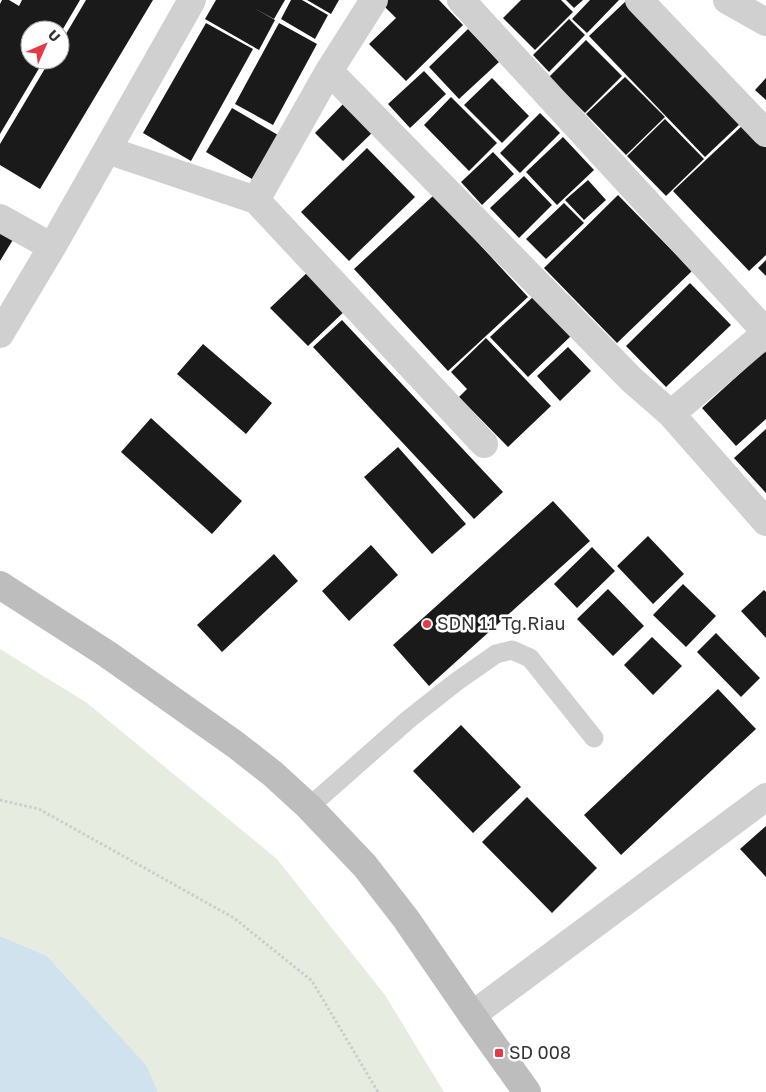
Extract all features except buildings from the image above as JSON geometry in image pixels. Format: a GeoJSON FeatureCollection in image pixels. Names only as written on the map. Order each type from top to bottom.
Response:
{"type":"FeatureCollection","features":[{"type":"Feature","properties":{"kind":"main road"},"geometry":{"type":"LineString","coordinates":[[0,586],[108,654],[236,745],[273,774],[309,807],[365,866],[400,911],[527,1092]]}},
{"type":"Feature","properties":{"kind":"street"},"geometry":{"type":"LineString","coordinates":[[0,334],[52,247],[192,0]]}},
{"type":"Feature","properties":{"kind":"street"},"geometry":{"type":"LineString","coordinates":[[256,200],[329,71],[374,0]]}},
{"type":"Feature","properties":{"kind":"street"},"geometry":{"type":"LineString","coordinates":[[461,0],[766,332],[671,414]]}},
{"type":"Feature","properties":{"kind":"street"},"geometry":{"type":"LineString","coordinates":[[639,0],[766,133]]}},
{"type":"Feature","properties":{"kind":"street"},"geometry":{"type":"LineString","coordinates":[[727,0],[766,22]]}},
{"type":"Feature","properties":{"kind":"street"},"geometry":{"type":"LineString","coordinates":[[329,71],[632,380],[671,414],[766,522]]}},
{"type":"Feature","properties":{"kind":"street"},"geometry":{"type":"LineString","coordinates":[[107,150],[256,200],[484,444]]}},
{"type":"Feature","properties":{"kind":"street"},"geometry":{"type":"LineString","coordinates":[[0,218],[52,247]]}},
{"type":"Feature","properties":{"kind":"street"},"geometry":{"type":"LineString","coordinates":[[472,1015],[766,797]]}},
{"type":"Feature","properties":{"kind":"lane"},"geometry":{"type":"LineString","coordinates":[[309,807],[409,719],[456,682],[496,654],[512,650],[530,658],[594,738]]}},
{"type":"Feature","properties":{"kind":"path"},"geometry":{"type":"LineString","coordinates":[[0,800],[39,809],[234,918],[312,981],[378,1092]]}},
{"type":"Feature","properties":{"kind":"shaded area"},"geometry":{"type":"Polygon","coordinates":[[[0,649],[87,703],[277,859],[385,995],[444,1092],[158,1092],[145,1064],[47,956],[0,936],[0,649]]]}},
{"type":"Feature","properties":{"kind":"water"},"geometry":{"type":"Polygon","coordinates":[[[0,936],[47,956],[146,1065],[158,1092],[0,1092],[0,936]]]}},
{"type":"Feature","properties":{"kind":"place","name":"SDN 11 Tg.Riau"},"geometry":{"type":"Point","coordinates":[427,624]}},
{"type":"Feature","properties":{"kind":"place","name":"SD 008"},"geometry":{"type":"Point","coordinates":[499,1053]}}]}
